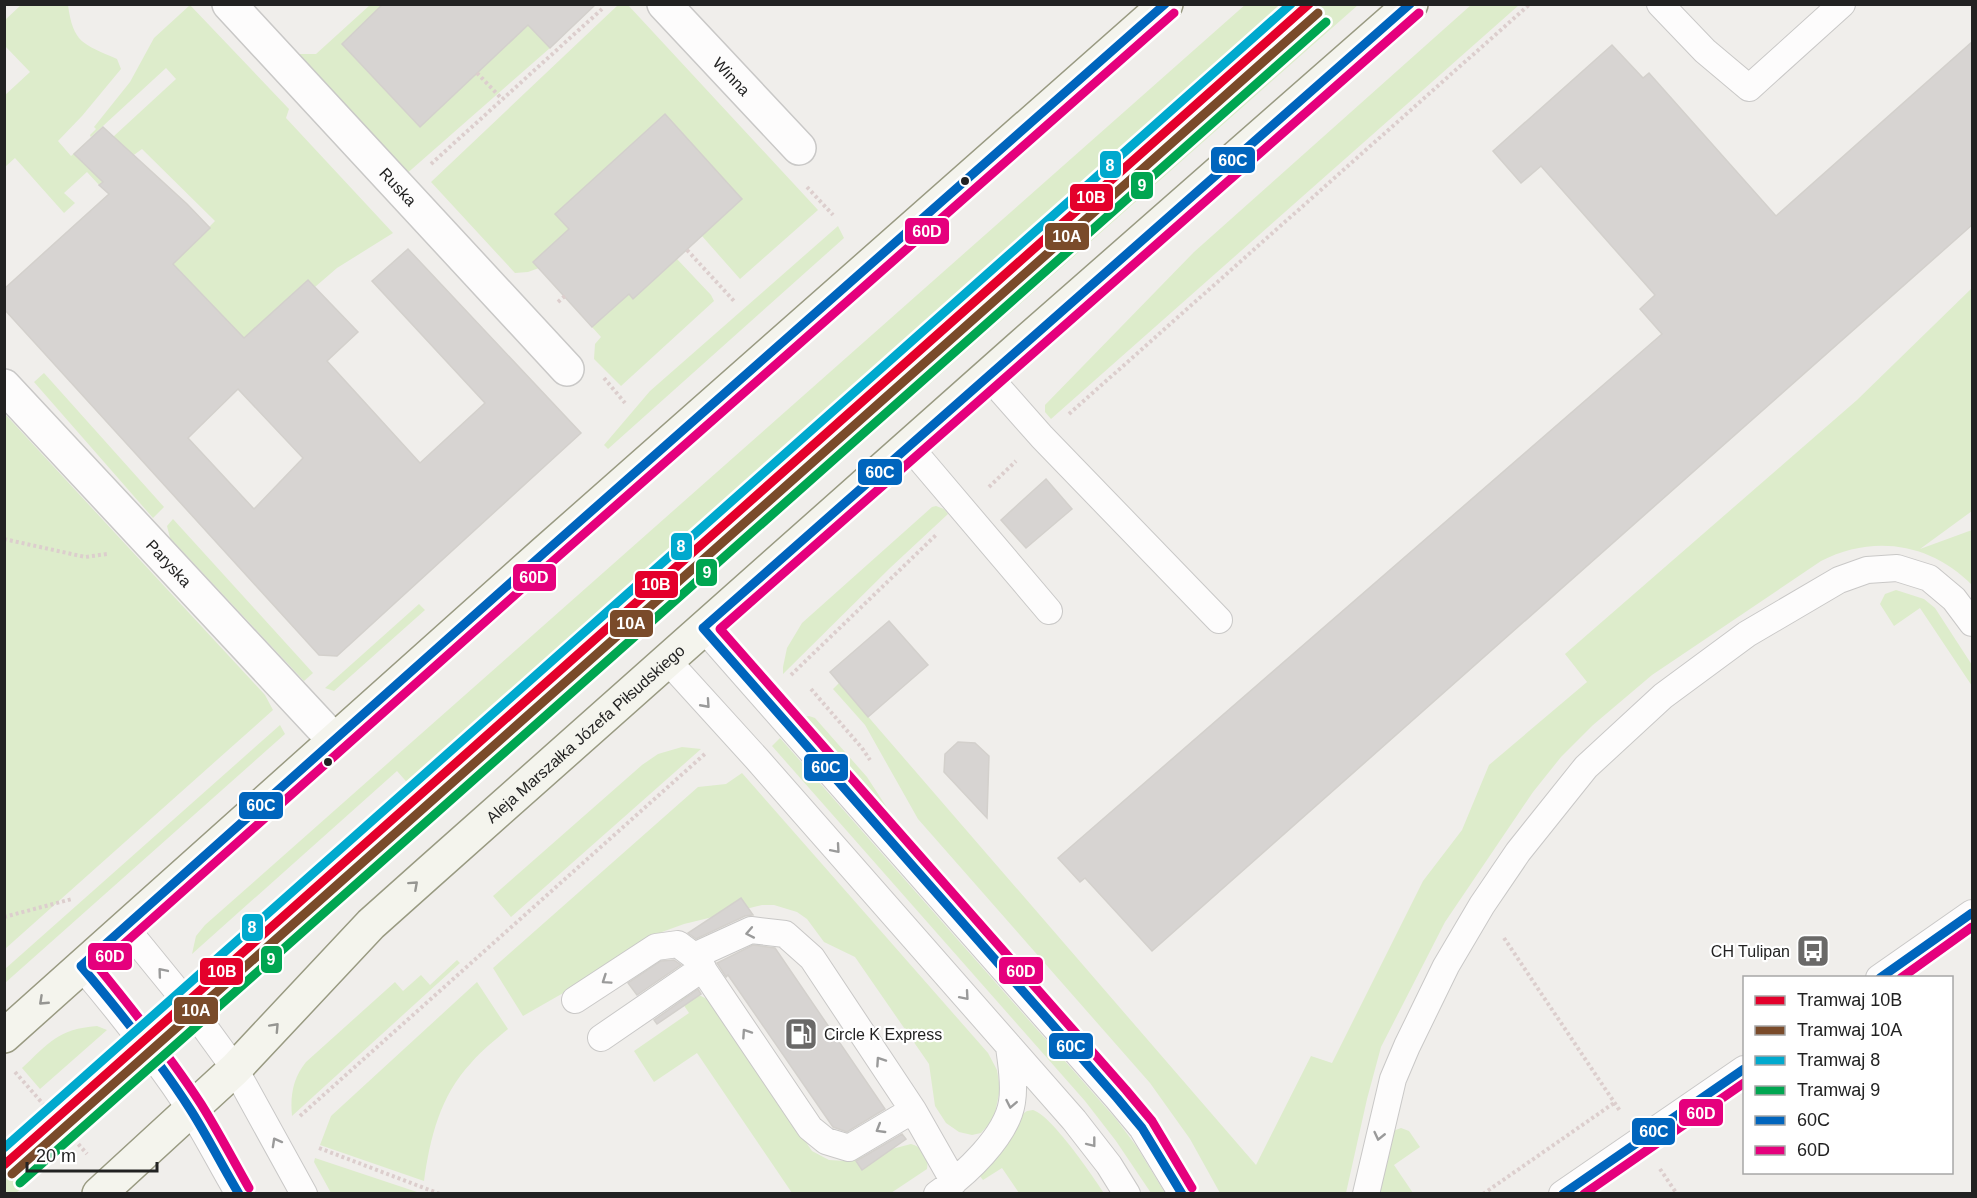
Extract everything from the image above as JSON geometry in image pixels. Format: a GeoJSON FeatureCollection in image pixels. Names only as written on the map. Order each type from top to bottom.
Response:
{"type":"FeatureCollection","features":[{"type":"Feature","properties":{"kind":"main road"},"geometry":{"type":"LineString","coordinates":[[7,1051],[81,966],[1166,4]]}},
{"type":"Feature","properties":{"kind":"main road","name":"Aleja Marszałka Józefa Piłsudskiego"},"geometry":{"type":"LineString","coordinates":[[105,1188],[235,1069],[371,924],[1411,4]]}},
{"type":"Feature","properties":{"kind":"street","name":"Ruska"},"geometry":{"type":"LineString","coordinates":[[229,4],[567,369]]}},
{"type":"Feature","properties":{"kind":"street","name":"Winna"},"geometry":{"type":"LineString","coordinates":[[664,4],[799,148]]}},
{"type":"Feature","properties":{"kind":"street","name":"Paryska"},"geometry":{"type":"LineString","coordinates":[[4,386],[334,740]]}},
{"type":"Feature","properties":{"kind":"lane"},"geometry":{"type":"LineString","coordinates":[[1660,4],[1705,51],[1749,88],[1842,4]]}},
{"type":"Feature","properties":{"kind":"lane"},"geometry":{"type":"LineString","coordinates":[[988,376],[1042,438],[1219,620]]}},
{"type":"Feature","properties":{"kind":"lane"},"geometry":{"type":"LineString","coordinates":[[909,446],[1049,611]]}},
{"type":"Feature","properties":{"kind":"lane"},"geometry":{"type":"LineString","coordinates":[[1366,1194],[1393,1080],[1446,966],[1482,905],[1518,852],[1586,767],[1664,696],[1747,634],[1839,580],[1867,570],[1897,568],[1929,578],[1954,599],[1972,623]]}},
{"type":"Feature","properties":{"kind":"lane"},"geometry":{"type":"LineString","coordinates":[[703,628],[1117,1098],[1148,1137],[1182,1194]]}},
{"type":"Feature","properties":{"kind":"lane"},"geometry":{"type":"LineString","coordinates":[[667,660],[1074,1120],[1109,1165],[1127,1194]]}},
{"type":"Feature","properties":{"kind":"lane"},"geometry":{"type":"LineString","coordinates":[[1882,976],[1972,913]]}},
{"type":"Feature","properties":{"kind":"lane"},"geometry":{"type":"LineString","coordinates":[[125,927],[187,1003],[235,1069],[304,1194]]}},
{"type":"Feature","properties":{"kind":"lane"},"geometry":{"type":"LineString","coordinates":[[601,1038],[698,962],[751,930],[784,934],[812,958],[913,1110],[946,1188],[998,1135],[1007,1119],[1012,1102],[1013,1084],[1009,1046]]}},
{"type":"Feature","properties":{"kind":"lane"},"geometry":{"type":"LineString","coordinates":[[575,1000],[656,947],[678,944],[698,962],[810,1128],[826,1141],[849,1148],[913,1110]]}},
{"type":"Feature","properties":{"kind":"lane"},"geometry":{"type":"LineString","coordinates":[[81,966],[143,1042],[191,1111],[239,1194]]}},
{"type":"Feature","properties":{"kind":"lane"},"geometry":{"type":"LineString","coordinates":[[1562,1194],[1743,1070]]}},
{"type":"Feature","properties":{"kind":"path"},"geometry":{"type":"LineString","coordinates":[[789,676],[904,564],[1042,438],[1530,4]]}},
{"type":"Feature","properties":{"kind":"path"},"geometry":{"type":"LineString","coordinates":[[442,154],[602,9]]}},
{"type":"Feature","properties":{"kind":"path"},"geometry":{"type":"LineString","coordinates":[[477,73],[502,99]]}},
{"type":"Feature","properties":{"kind":"path"},"geometry":{"type":"LineString","coordinates":[[804,184],[833,215]]}},
{"type":"Feature","properties":{"kind":"path"},"geometry":{"type":"LineString","coordinates":[[687,250],[735,301]]}},
{"type":"Feature","properties":{"kind":"path"},"geometry":{"type":"LineString","coordinates":[[4,539],[85,556],[123,552],[146,537]]}},
{"type":"Feature","properties":{"kind":"path"},"geometry":{"type":"LineString","coordinates":[[295,1121],[711,748]]}},
{"type":"Feature","properties":{"kind":"path"},"geometry":{"type":"LineString","coordinates":[[4,917],[72,899]]}},
{"type":"Feature","properties":{"kind":"path"},"geometry":{"type":"LineString","coordinates":[[1482,905],[1677,1194]]}},
{"type":"Feature","properties":{"kind":"path"},"geometry":{"type":"LineString","coordinates":[[7,1051],[105,1188]]}},
{"type":"Feature","properties":{"kind":"path"},"geometry":{"type":"LineString","coordinates":[[1483,1194],[1614,1103]]}},
{"type":"Feature","properties":{"kind":"path"},"geometry":{"type":"LineString","coordinates":[[312,1145],[440,1194]]}},
{"type":"Feature","properties":{"kind":"green space"},"geometry":{"type":"Polygon","coordinates":[[[1246,4],[1358,5],[255,981],[237,989],[219,988],[425,803],[397,771],[192,954],[196,936],[205,925],[1246,4]]]}},
{"type":"Feature","properties":{"kind":"green space"},"geometry":{"type":"Polygon","coordinates":[[[21,5],[68,5],[73,27],[82,41],[117,59],[121,69],[58,141],[71,156],[91,138],[90,135],[96,129],[94,127],[130,82],[154,38],[190,5],[289,109],[286,118],[393,233],[337,268],[315,287],[308,280],[244,338],[173,264],[215,221],[142,149],[99,185],[87,172],[64,193],[75,203],[64,213],[15,158],[5,167],[4,96],[30,72],[5,46],[5,20],[21,5]],[[166,68],[91,137],[101,148],[176,79],[166,68]]]}},
{"type":"Feature","properties":{"kind":"green space"},"geometry":{"type":"Polygon","coordinates":[[[370,5],[383,5],[342,44],[420,127],[528,25],[550,48],[404,176],[295,54],[316,54],[370,5]]]}},
{"type":"Feature","properties":{"kind":"green space"},"geometry":{"type":"Polygon","coordinates":[[[618,5],[628,5],[818,210],[740,279],[702,236],[742,199],[665,114],[569,229],[533,262],[539,268],[528,272],[515,273],[431,182],[618,5]]]}},
{"type":"Feature","properties":{"kind":"green space"},"geometry":{"type":"Polygon","coordinates":[[[1471,5],[1519,5],[1051,419],[1045,412],[1045,405],[1194,252],[1471,5]]]}},
{"type":"Feature","properties":{"kind":"green space"},"geometry":{"type":"Polygon","coordinates":[[[838,226],[844,238],[608,449],[604,445],[650,391],[838,226]]]}},
{"type":"Feature","properties":{"kind":"green space"},"geometry":{"type":"Polygon","coordinates":[[[677,259],[714,301],[621,386],[594,359],[595,344],[601,337],[592,327],[629,294],[633,299],[677,259]]]}},
{"type":"Feature","properties":{"kind":"green space"},"geometry":{"type":"Polygon","coordinates":[[[1972,288],[1972,511],[1920,549],[1972,530],[1972,585],[1956,571],[1938,560],[1901,547],[1861,547],[1841,553],[1821,561],[1652,675],[1593,725],[1561,757],[1533,792],[1445,922],[1381,1047],[1346,1193],[1220,1193],[1190,1139],[1150,1083],[918,819],[865,725],[833,689],[839,683],[1256,1165],[1311,1056],[1332,1063],[1423,881],[1462,830],[1489,765],[1587,682],[1565,654],[1857,400],[1972,288]]]}},
{"type":"Feature","properties":{"kind":"green space"},"geometry":{"type":"Polygon","coordinates":[[[44,373],[164,507],[153,518],[34,382],[44,373]]]}},
{"type":"Feature","properties":{"kind":"green space"},"geometry":{"type":"Polygon","coordinates":[[[4,413],[265,695],[273,710],[5,949],[4,413]]]}},
{"type":"Feature","properties":{"kind":"green space"},"geometry":{"type":"Polygon","coordinates":[[[932,507],[944,509],[948,514],[783,674],[787,648],[802,623],[932,507]]]}},
{"type":"Feature","properties":{"kind":"green space"},"geometry":{"type":"Polygon","coordinates":[[[173,519],[313,673],[304,681],[170,538],[167,526],[173,519]]]}},
{"type":"Feature","properties":{"kind":"green space"},"geometry":{"type":"Polygon","coordinates":[[[1896,590],[1924,599],[1935,608],[1972,665],[1972,686],[1920,608],[1894,626],[1880,604],[1885,594],[1896,590]]]}},
{"type":"Feature","properties":{"kind":"green space"},"geometry":{"type":"Polygon","coordinates":[[[419,604],[425,610],[334,691],[325,688],[419,604]]]}},
{"type":"Feature","properties":{"kind":"green space"},"geometry":{"type":"Polygon","coordinates":[[[803,717],[815,718],[867,777],[897,823],[803,717]]]}},
{"type":"Feature","properties":{"kind":"green space"},"geometry":{"type":"Polygon","coordinates":[[[280,725],[285,734],[5,983],[5,969],[280,725]]]}},
{"type":"Feature","properties":{"kind":"green space"},"geometry":{"type":"Polygon","coordinates":[[[780,738],[1116,1119],[1137,1147],[1165,1193],[1151,1193],[1116,1141],[1085,1101],[772,746],[780,738]]]}},
{"type":"Feature","properties":{"kind":"green space"},"geometry":{"type":"Polygon","coordinates":[[[682,747],[701,749],[511,917],[493,896],[642,765],[658,754],[682,747]]]}},
{"type":"Feature","properties":{"kind":"green space"},"geometry":{"type":"Polygon","coordinates":[[[742,773],[988,1053],[997,1070],[1000,1089],[995,1113],[981,1133],[972,1135],[959,1132],[946,1123],[935,1106],[929,1064],[855,957],[824,942],[807,919],[797,912],[774,905],[762,905],[684,924],[662,932],[641,942],[586,980],[523,1016],[493,968],[698,787],[726,784],[742,773]]]}},
{"type":"Feature","properties":{"kind":"green space"},"geometry":{"type":"Polygon","coordinates":[[[457,960],[460,963],[292,1116],[293,1088],[306,1062],[395,982],[403,991],[421,975],[430,985],[457,960]]]}},
{"type":"Feature","properties":{"kind":"green space"},"geometry":{"type":"Polygon","coordinates":[[[477,982],[508,1029],[475,1058],[451,1089],[433,1133],[424,1181],[320,1145],[331,1116],[477,982]]]}},
{"type":"Feature","properties":{"kind":"green space"},"geometry":{"type":"Polygon","coordinates":[[[690,995],[701,996],[709,1000],[812,1151],[829,1160],[846,1161],[911,1144],[919,1147],[924,1153],[927,1169],[891,1193],[792,1193],[697,1053],[654,1082],[634,1051],[689,1013],[679,998],[690,995]]]}},
{"type":"Feature","properties":{"kind":"green space"},"geometry":{"type":"Polygon","coordinates":[[[97,1026],[107,1030],[40,1089],[22,1068],[63,1034],[97,1026]]]}},
{"type":"Feature","properties":{"kind":"green space"},"geometry":{"type":"Polygon","coordinates":[[[131,1065],[130,1077],[121,1097],[107,1113],[80,1135],[68,1122],[131,1065]]]}},
{"type":"Feature","properties":{"kind":"green space"},"geometry":{"type":"Polygon","coordinates":[[[1033,1110],[1061,1134],[1104,1193],[1019,1193],[1002,1168],[983,1180],[975,1170],[1021,1115],[1033,1110]]]}},
{"type":"Feature","properties":{"kind":"green space"},"geometry":{"type":"Polygon","coordinates":[[[1401,1128],[1409,1131],[1420,1147],[1394,1165],[1413,1193],[1378,1194],[1393,1131],[1401,1128]]]}},
{"type":"Feature","properties":{"kind":"green space"},"geometry":{"type":"Polygon","coordinates":[[[315,1158],[420,1193],[331,1193],[314,1162],[315,1158]]]}},
{"type":"Feature","properties":{"kind":"green space"},"geometry":{"type":"Polygon","coordinates":[[[14,1169],[27,1183],[16,1193],[5,1193],[5,1177],[14,1169]]]}},
{"type":"Feature","properties":{"kind":"building"},"geometry":{"type":"Polygon","coordinates":[[[383,4],[596,4],[550,48],[528,25],[420,127],[342,44],[383,4]]]}},
{"type":"Feature","properties":{"kind":"building"},"geometry":{"type":"Polygon","coordinates":[[[1972,42],[1972,225],[1152,951],[1085,878],[1080,882],[1058,858],[1662,334],[1640,309],[1655,295],[1541,166],[1521,183],[1493,151],[1612,45],[1643,78],[1649,73],[1776,216],[1972,42]]]}},
{"type":"Feature","properties":{"kind":"building"},"geometry":{"type":"Polygon","coordinates":[[[665,114],[742,199],[633,299],[629,294],[592,327],[533,262],[569,229],[555,214],[665,114]]]}},
{"type":"Feature","properties":{"kind":"building"},"geometry":{"type":"Polygon","coordinates":[[[103,127],[210,228],[173,264],[244,338],[308,280],[358,332],[327,361],[420,463],[485,403],[372,281],[408,249],[581,433],[337,656],[319,655],[4,309],[4,289],[109,194],[99,185],[103,182],[74,154],[103,127]],[[238,389],[188,438],[254,509],[303,458],[238,389]]]}},
{"type":"Feature","properties":{"kind":"building"},"geometry":{"type":"Polygon","coordinates":[[[1046,479],[1072,509],[1026,548],[1001,520],[1046,479]]]}},
{"type":"Feature","properties":{"kind":"building"},"geometry":{"type":"Polygon","coordinates":[[[889,621],[928,665],[868,717],[830,672],[889,621]]]}},
{"type":"Feature","properties":{"kind":"building"},"geometry":{"type":"Polygon","coordinates":[[[958,742],[975,743],[989,756],[987,818],[944,772],[945,754],[958,742]]]}},
{"type":"Feature","properties":{"kind":"building"},"geometry":{"type":"Polygon","coordinates":[[[741,898],[753,915],[745,916],[696,939],[688,933],[741,898]]]}},
{"type":"Feature","properties":{"kind":"building","name":"Circle K Express"},"geometry":{"type":"Polygon","coordinates":[[[753,945],[775,948],[885,1109],[847,1132],[833,1127],[728,975],[726,977],[717,963],[753,945]]]}},
{"type":"Feature","properties":{"kind":"building"},"geometry":{"type":"Polygon","coordinates":[[[674,960],[681,965],[637,995],[628,983],[661,961],[674,960]]]}},
{"type":"Feature","properties":{"kind":"building"},"geometry":{"type":"Polygon","coordinates":[[[698,989],[701,994],[657,1024],[654,1020],[698,989]]]}},
{"type":"Feature","properties":{"kind":"building"},"geometry":{"type":"Polygon","coordinates":[[[902,1134],[906,1139],[862,1170],[856,1161],[902,1134]]]}},
{"type":"Feature","properties":{"kind":"tram line","name":"8"},"geometry":{"type":"LineString","coordinates":[[4,1148],[1291,4]]}},
{"type":"Feature","properties":{"kind":"tram line","name":"10B"},"geometry":{"type":"LineString","coordinates":[[4,1165],[1309,4]]}},
{"type":"Feature","properties":{"kind":"tram line","name":"10A"},"geometry":{"type":"LineString","coordinates":[[12,1174],[1318,13]]}},
{"type":"Feature","properties":{"kind":"tram line","name":"9"},"geometry":{"type":"LineString","coordinates":[[20,1183],[1326,22]]}},
{"type":"Feature","properties":{"kind":"transit line","name":"60C"},"geometry":{"type":"LineString","coordinates":[[81,966],[1165,4]]}},
{"type":"Feature","properties":{"kind":"transit line","name":"60C"},"geometry":{"type":"LineString","coordinates":[[703,628],[1410,4]]}},
{"type":"Feature","properties":{"kind":"transit line","name":"60D"},"geometry":{"type":"LineString","coordinates":[[249,1188],[189,1086],[98,967],[552,562],[1174,13]]}},
{"type":"Feature","properties":{"kind":"transit line","name":"60D"},"geometry":{"type":"LineString","coordinates":[[1192,1188],[1152,1121],[1126,1090],[720,629],[1419,13]]}},
{"type":"Feature","properties":{"kind":"transit line","name":"60C"},"geometry":{"type":"LineString","coordinates":[[703,628],[1117,1098],[1142,1128],[1182,1194]]}},
{"type":"Feature","properties":{"kind":"transit line","name":"60C"},"geometry":{"type":"LineString","coordinates":[[1883,976],[1972,913]]}},
{"type":"Feature","properties":{"kind":"transit line","name":"60D"},"geometry":{"type":"LineString","coordinates":[[1904,976],[1972,927]]}},
{"type":"Feature","properties":{"kind":"transit line","name":"60C"},"geometry":{"type":"LineString","coordinates":[[81,966],[178,1090],[239,1194]]}},
{"type":"Feature","properties":{"kind":"transit line","name":"60C"},"geometry":{"type":"LineString","coordinates":[[1563,1194],[1743,1070]]}},
{"type":"Feature","properties":{"kind":"transit line","name":"60D"},"geometry":{"type":"LineString","coordinates":[[1584,1194],[1743,1084]]}},
{"type":"Feature","properties":{"kind":"place","name":"CH Tulipan"},"geometry":{"type":"Point","coordinates":[1813,951]}},
{"type":"Feature","properties":{"kind":"place","name":"Circle K Express"},"geometry":{"type":"Point","coordinates":[801,1034]}}]}
